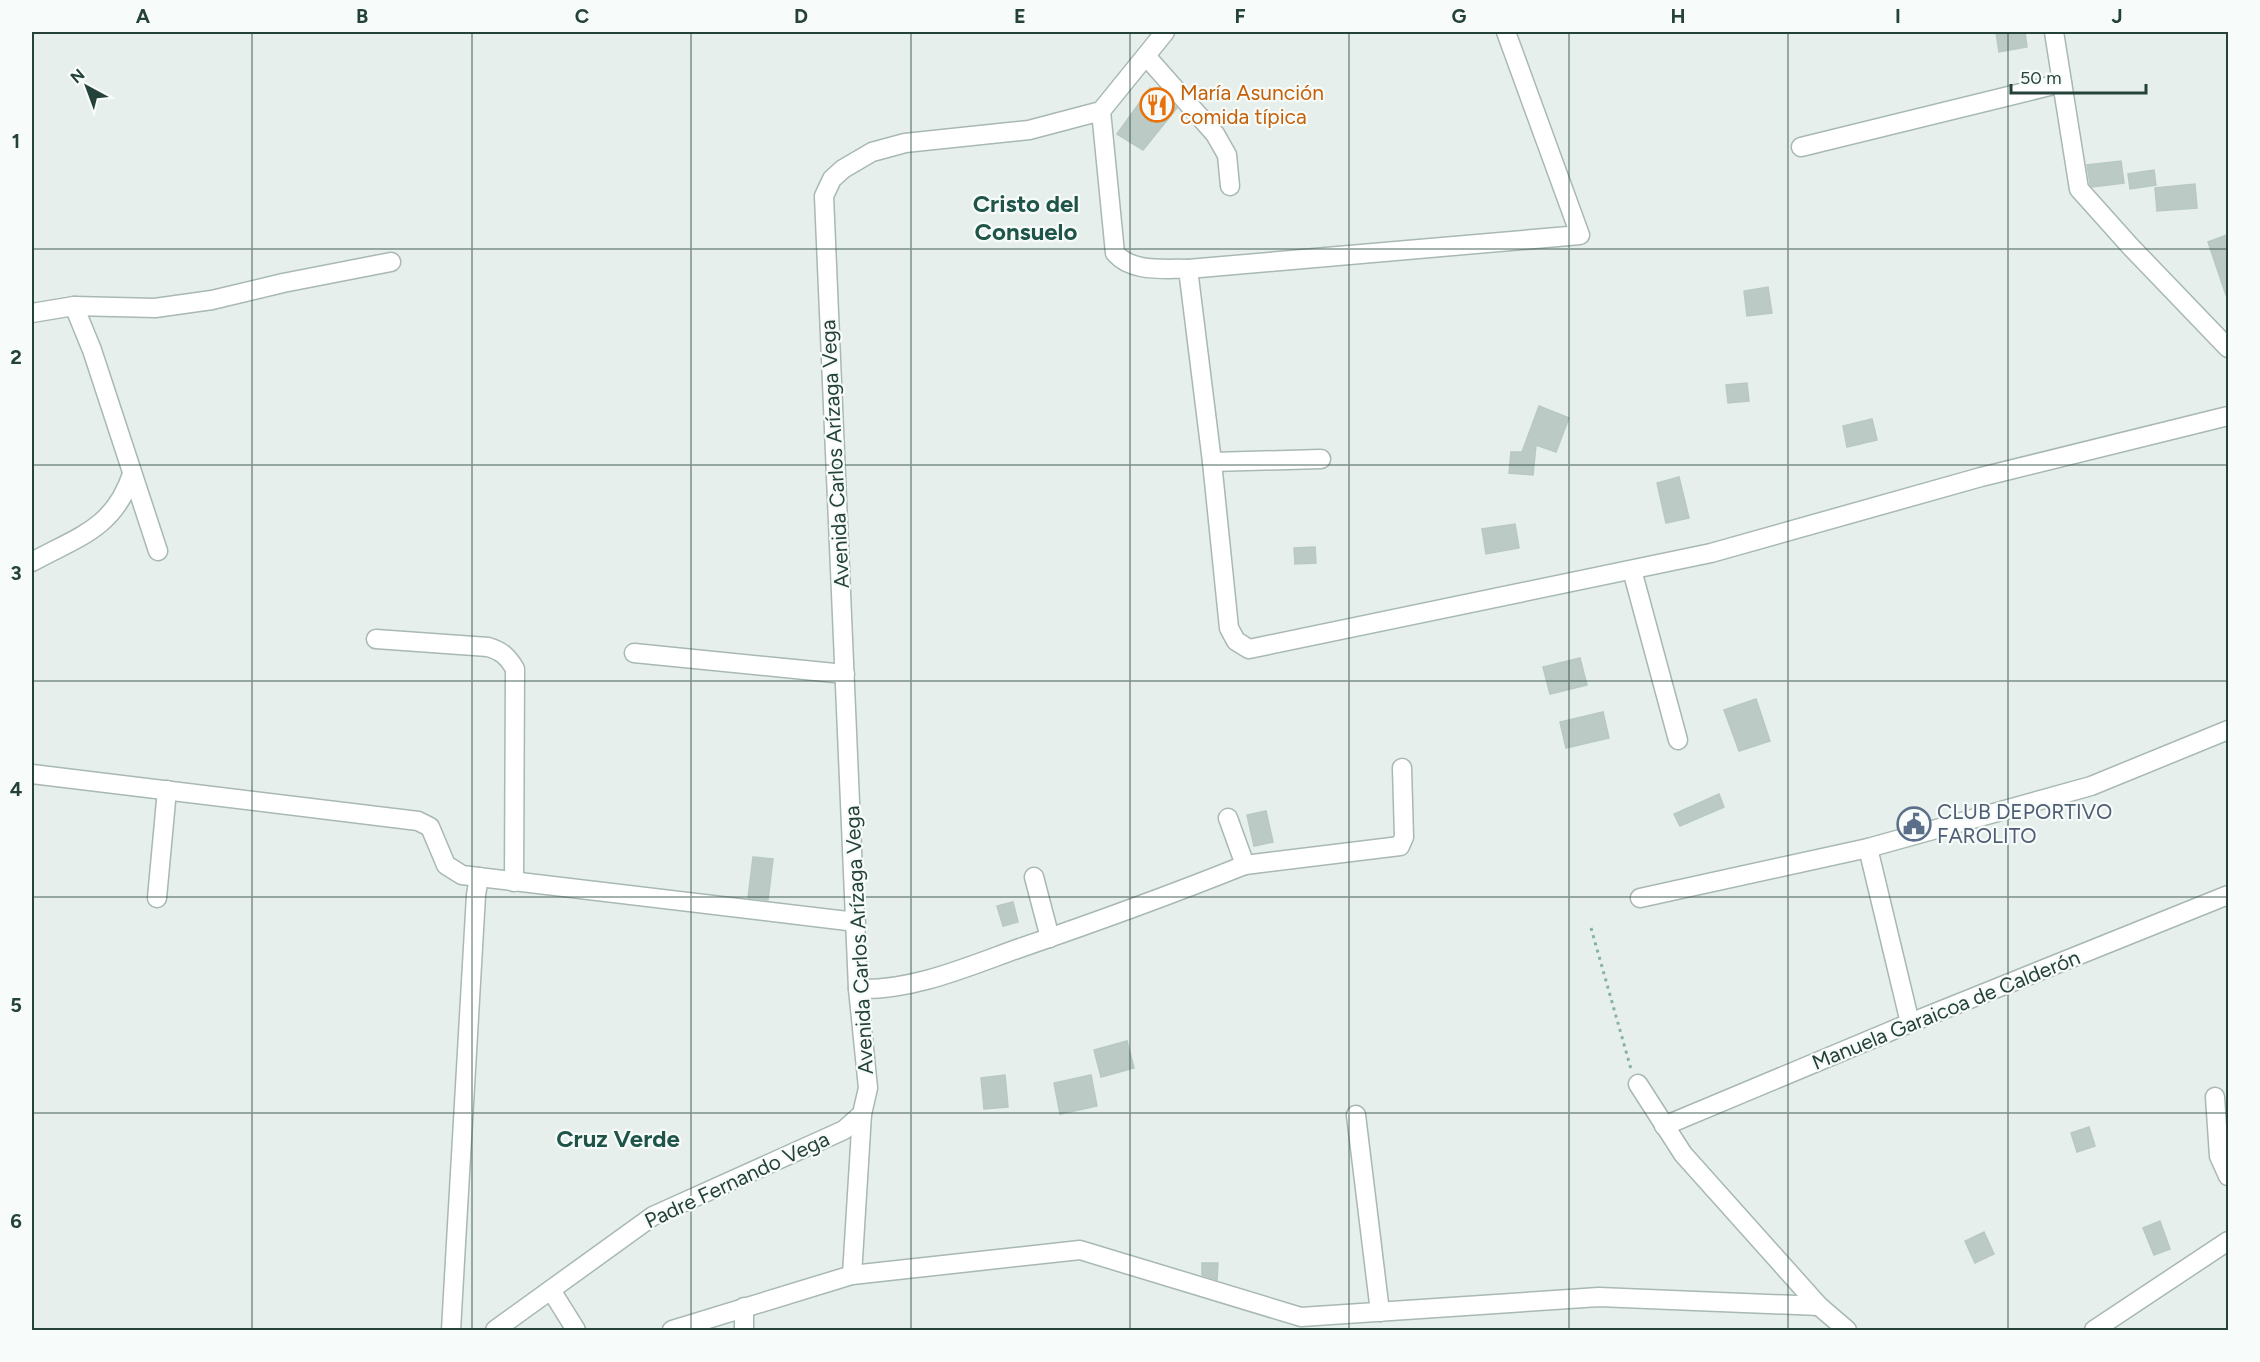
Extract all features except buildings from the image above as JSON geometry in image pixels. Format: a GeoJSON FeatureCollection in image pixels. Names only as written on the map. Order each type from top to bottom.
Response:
{"type":"FeatureCollection","features":[{"type":"Feature","properties":{"kind":"street"},"geometry":{"type":"LineString","coordinates":[[1165,32],[1101,111],[1116,253],[1123,262],[1133,266],[1188,269],[1580,235],[1506,32]]}},
{"type":"Feature","properties":{"kind":"street"},"geometry":{"type":"LineString","coordinates":[[2054,32],[2079,189],[2130,246],[2229,348]]}},
{"type":"Feature","properties":{"kind":"street"},"geometry":{"type":"LineString","coordinates":[[1146,56],[1215,134],[1227,155],[1230,186]]}},
{"type":"Feature","properties":{"kind":"street"},"geometry":{"type":"LineString","coordinates":[[1801,147],[2062,83]]}},
{"type":"Feature","properties":{"kind":"street","name":"Avenida Carlos Arízaga Vega"},"geometry":{"type":"LineString","coordinates":[[852,1275],[862,1114],[868,1088],[858,989],[824,196],[837,174],[872,152],[905,142],[1029,130],[1101,111]]}},
{"type":"Feature","properties":{"kind":"street"},"geometry":{"type":"LineString","coordinates":[[32,313],[75,306],[155,308],[212,300],[283,283],[391,262]]}},
{"type":"Feature","properties":{"kind":"street"},"geometry":{"type":"LineString","coordinates":[[1188,269],[1212,462],[1229,628],[1236,641],[1249,649],[1711,553],[1981,477],[2229,416]]}},
{"type":"Feature","properties":{"kind":"street"},"geometry":{"type":"LineString","coordinates":[[75,306],[92,350],[158,551]]}},
{"type":"Feature","properties":{"kind":"street"},"geometry":{"type":"LineString","coordinates":[[1212,462],[1321,459]]}},
{"type":"Feature","properties":{"kind":"street"},"geometry":{"type":"LineString","coordinates":[[32,562],[101,525],[117,506],[132,474]]}},
{"type":"Feature","properties":{"kind":"street"},"geometry":{"type":"LineString","coordinates":[[1632,570],[1678,740]]}},
{"type":"Feature","properties":{"kind":"street"},"geometry":{"type":"LineString","coordinates":[[376,639],[498,649],[507,656],[515,669],[514,882]]}},
{"type":"Feature","properties":{"kind":"street"},"geometry":{"type":"LineString","coordinates":[[634,653],[845,674]]}},
{"type":"Feature","properties":{"kind":"street"},"geometry":{"type":"LineString","coordinates":[[1640,898],[1868,848],[2091,786],[2229,730]]}},
{"type":"Feature","properties":{"kind":"street"},"geometry":{"type":"LineString","coordinates":[[858,989],[874,990],[922,981],[1050,938],[1245,865],[1400,846],[1404,837],[1402,768]]}},
{"type":"Feature","properties":{"kind":"street"},"geometry":{"type":"LineString","coordinates":[[32,774],[418,821],[430,826],[446,865],[462,875],[856,922]]}},
{"type":"Feature","properties":{"kind":"street"},"geometry":{"type":"LineString","coordinates":[[157,898],[167,790]]}},
{"type":"Feature","properties":{"kind":"street"},"geometry":{"type":"LineString","coordinates":[[1228,818],[1245,865]]}},
{"type":"Feature","properties":{"kind":"street"},"geometry":{"type":"LineString","coordinates":[[1868,848],[1910,1023]]}},
{"type":"Feature","properties":{"kind":"street"},"geometry":{"type":"LineString","coordinates":[[451,1330],[479,877]]}},
{"type":"Feature","properties":{"kind":"street"},"geometry":{"type":"LineString","coordinates":[[1034,877],[1050,938]]}},
{"type":"Feature","properties":{"kind":"street","name":"Manuela Garaicoa de Calderón"},"geometry":{"type":"LineString","coordinates":[[1664,1125],[1910,1023],[2229,896]]}},
{"type":"Feature","properties":{"kind":"street"},"geometry":{"type":"LineString","coordinates":[[1638,1084],[1683,1154],[1819,1306],[1847,1330]]}},
{"type":"Feature","properties":{"kind":"street"},"geometry":{"type":"LineString","coordinates":[[2215,1097],[2219,1156],[2229,1176]]}},
{"type":"Feature","properties":{"kind":"street","name":"Padre Fernando Vega"},"geometry":{"type":"LineString","coordinates":[[495,1330],[653,1216],[843,1130],[862,1114]]}},
{"type":"Feature","properties":{"kind":"street"},"geometry":{"type":"LineString","coordinates":[[1356,1115],[1380,1312]]}},
{"type":"Feature","properties":{"kind":"street"},"geometry":{"type":"LineString","coordinates":[[2094,1330],[2229,1241]]}},
{"type":"Feature","properties":{"kind":"street"},"geometry":{"type":"LineString","coordinates":[[672,1330],[852,1275],[1080,1250],[1301,1317],[1599,1297],[1819,1306]]}},
{"type":"Feature","properties":{"kind":"street"},"geometry":{"type":"LineString","coordinates":[[551,1290],[579,1329]]}},
{"type":"Feature","properties":{"kind":"street"},"geometry":{"type":"LineString","coordinates":[[744,1307],[744,1330]]}},
{"type":"Feature","properties":{"kind":"path"},"geometry":{"type":"LineString","coordinates":[[1591,928],[1630,1066],[1638,1084]]}},
{"type":"Feature","properties":{"kind":"place","name":"María Asunción comida típica"},"geometry":{"type":"Point","coordinates":[1157,105]}},
{"type":"Feature","properties":{"kind":"place","name":"CLUB DEPORTIVO FAROLITO"},"geometry":{"type":"Point","coordinates":[1914,824]}},
{"type":"Feature","properties":{"kind":"district","name":"Cristo del Consuelo"},"geometry":{"type":"Point","coordinates":[1026,218]}},
{"type":"Feature","properties":{"kind":"district","name":"Cruz Verde"},"geometry":{"type":"Point","coordinates":[618,1139]}}]}
